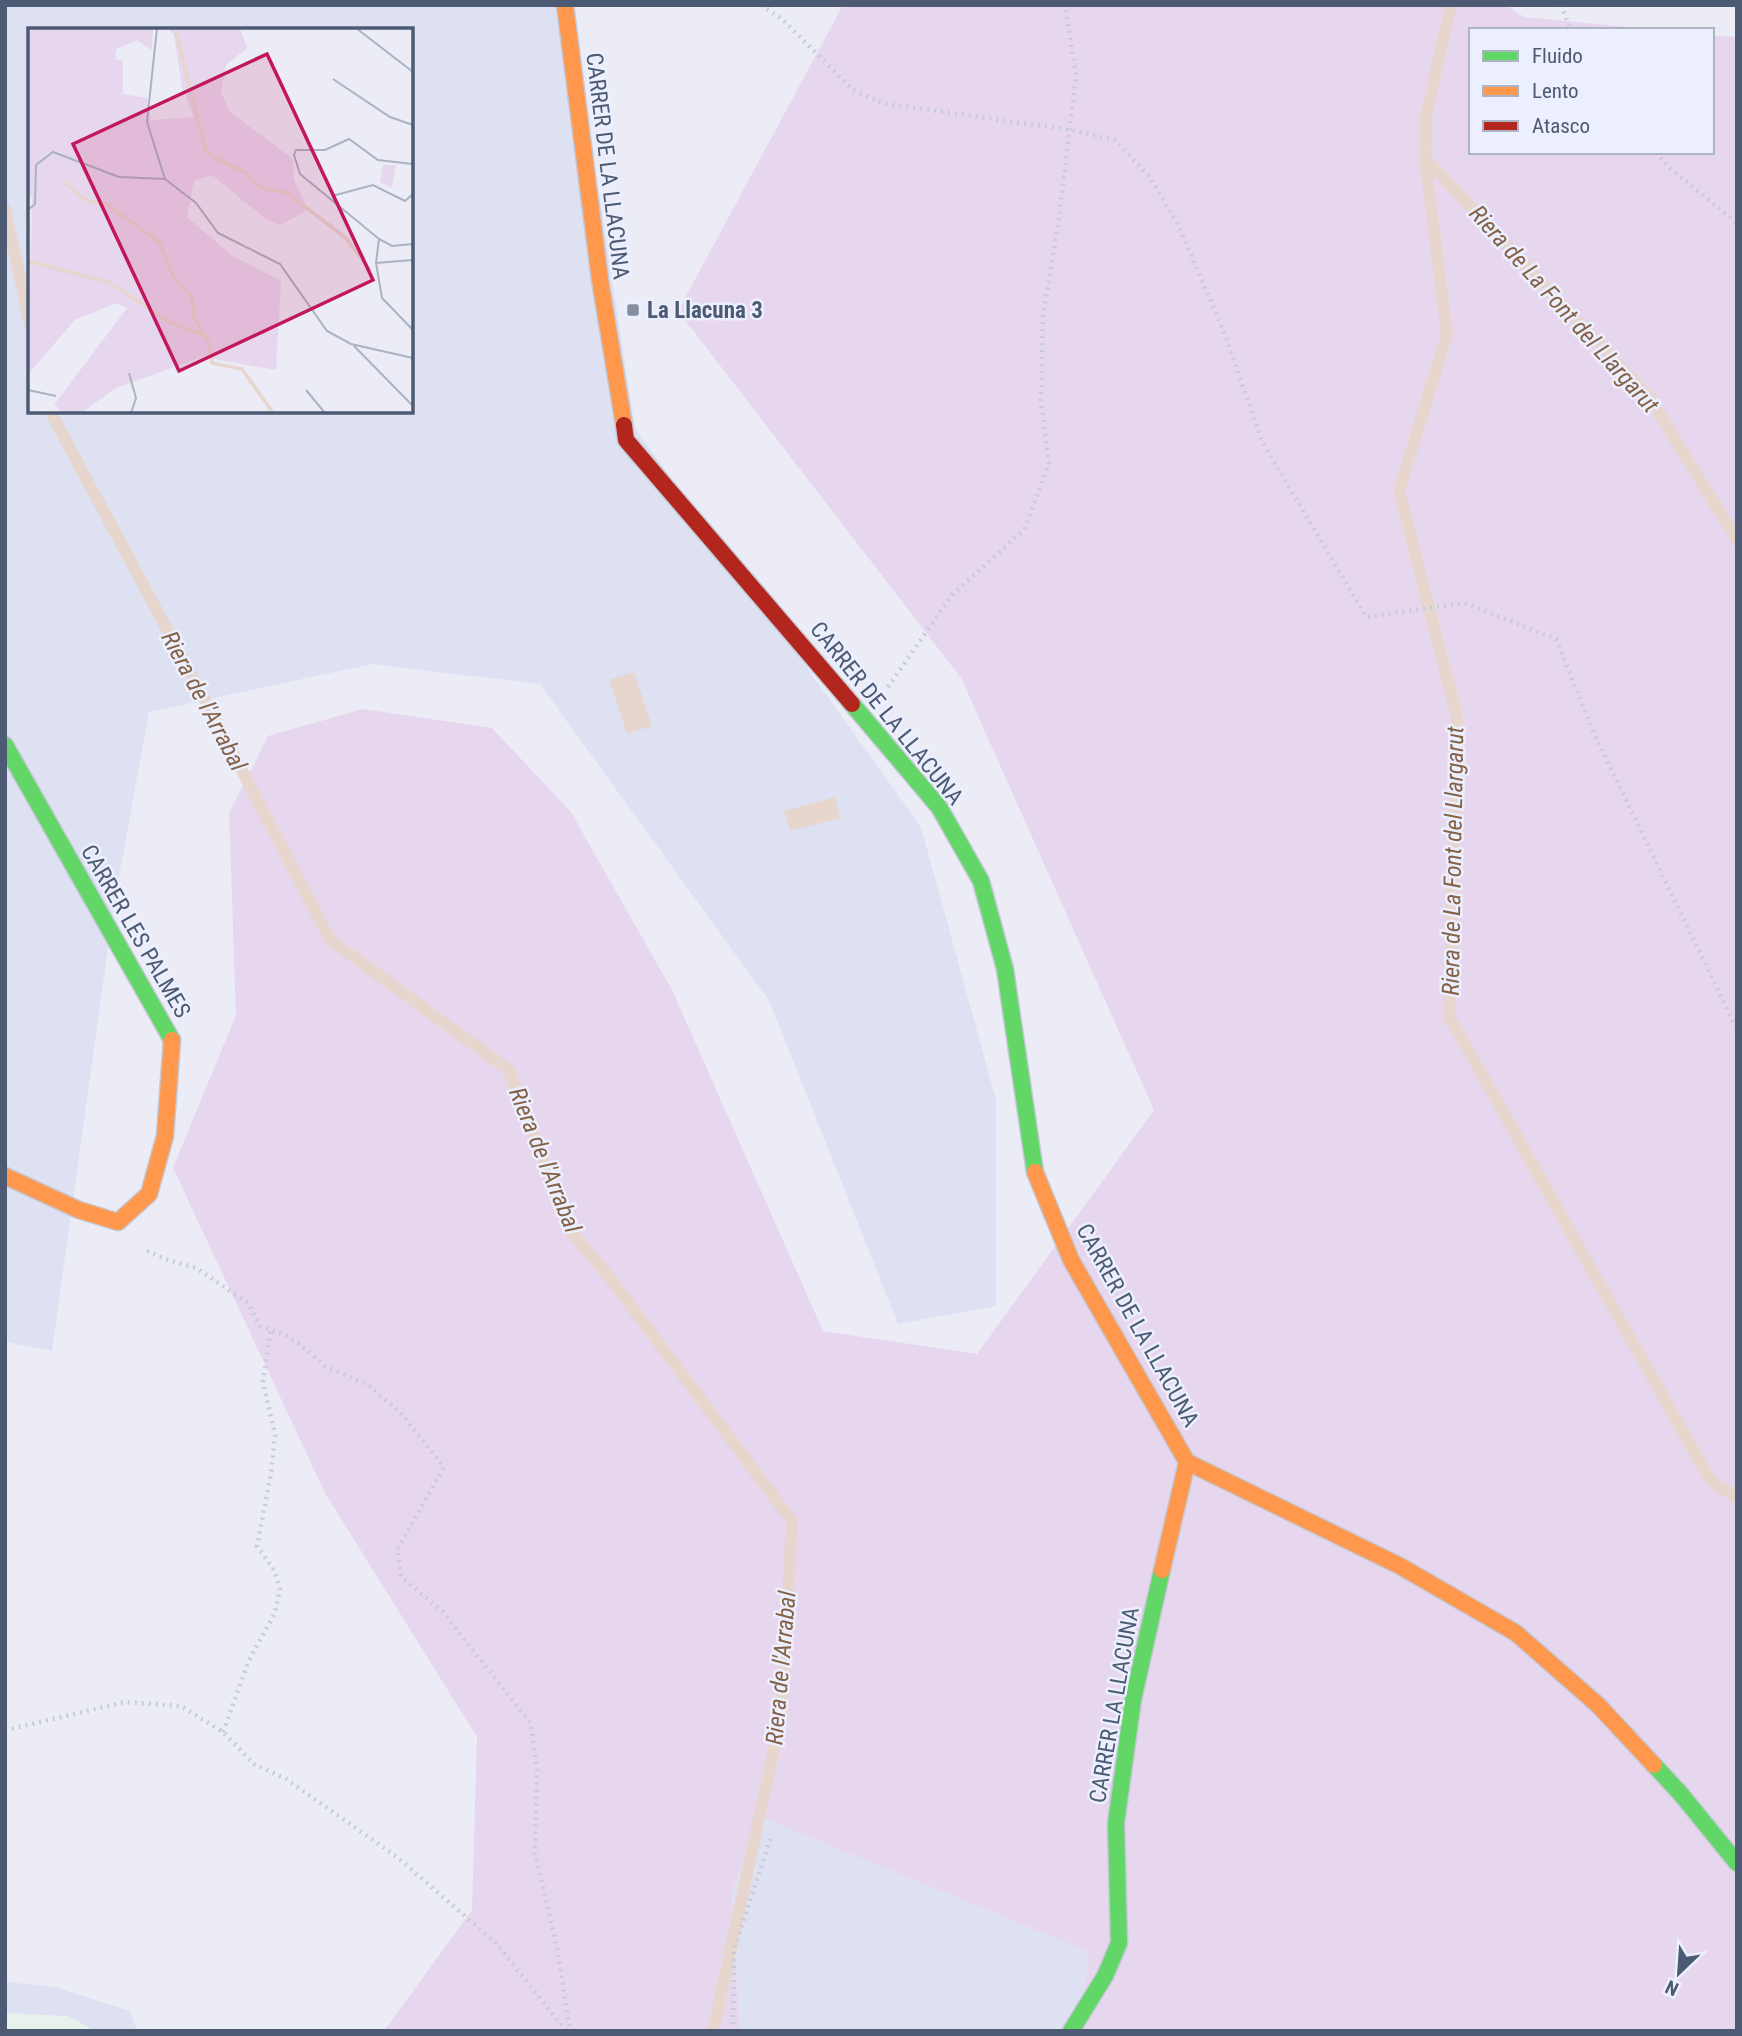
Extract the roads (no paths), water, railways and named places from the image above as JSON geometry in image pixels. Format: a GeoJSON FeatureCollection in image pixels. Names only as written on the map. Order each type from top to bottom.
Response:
{"type":"FeatureCollection","features":[{"type":"Feature","properties":{"kind":"street","name":"CARRER DE LA LLACUNA"},"geometry":{"type":"LineString","coordinates":[[565,5],[600,279],[626,440],[939,807],[981,881],[1005,969],[1036,1178],[1072,1260],[1187,1462]]}},
{"type":"Feature","properties":{"kind":"street","name":"CARRER LES PALMES"},"geometry":{"type":"LineString","coordinates":[[5,745],[172,1039],[165,1136],[149,1194],[118,1222],[79,1210],[5,1176]]}},
{"type":"Feature","properties":{"kind":"street"},"geometry":{"type":"LineString","coordinates":[[1187,1462],[1400,1566],[1516,1633],[1598,1705],[1680,1793],[1737,1863]]}},
{"type":"Feature","properties":{"kind":"street","name":"CARRER LA LLACUNA"},"geometry":{"type":"LineString","coordinates":[[1071,2031],[1105,1976],[1119,1943],[1116,1823],[1133,1700],[1187,1462]]}},
{"type":"Feature","properties":{"kind":"waterway","name":"Riera de La Font del Llargarut"},"geometry":{"type":"LineString","coordinates":[[1451,5],[1426,115],[1425,158],[1447,334],[1399,491],[1457,716],[1449,1016],[1710,1480],[1737,1498]]}},
{"type":"Feature","properties":{"kind":"waterway","name":"Riera de La Font del Llargarut"},"geometry":{"type":"LineString","coordinates":[[1425,158],[1649,397],[1737,540]]}},
{"type":"Feature","properties":{"kind":"waterway","name":"Riera de l'Arrabal"},"geometry":{"type":"LineString","coordinates":[[5,209],[28,315]]}},
{"type":"Feature","properties":{"kind":"waterway","name":"Riera de l'Arrabal"},"geometry":{"type":"LineString","coordinates":[[51,413],[330,940],[509,1070],[568,1228],[610,1278],[792,1521],[781,1717],[713,2031]]}},
{"type":"Feature","properties":{"kind":"place","name":"La Llacuna 3"},"geometry":{"type":"Point","coordinates":[633,310]}}]}
